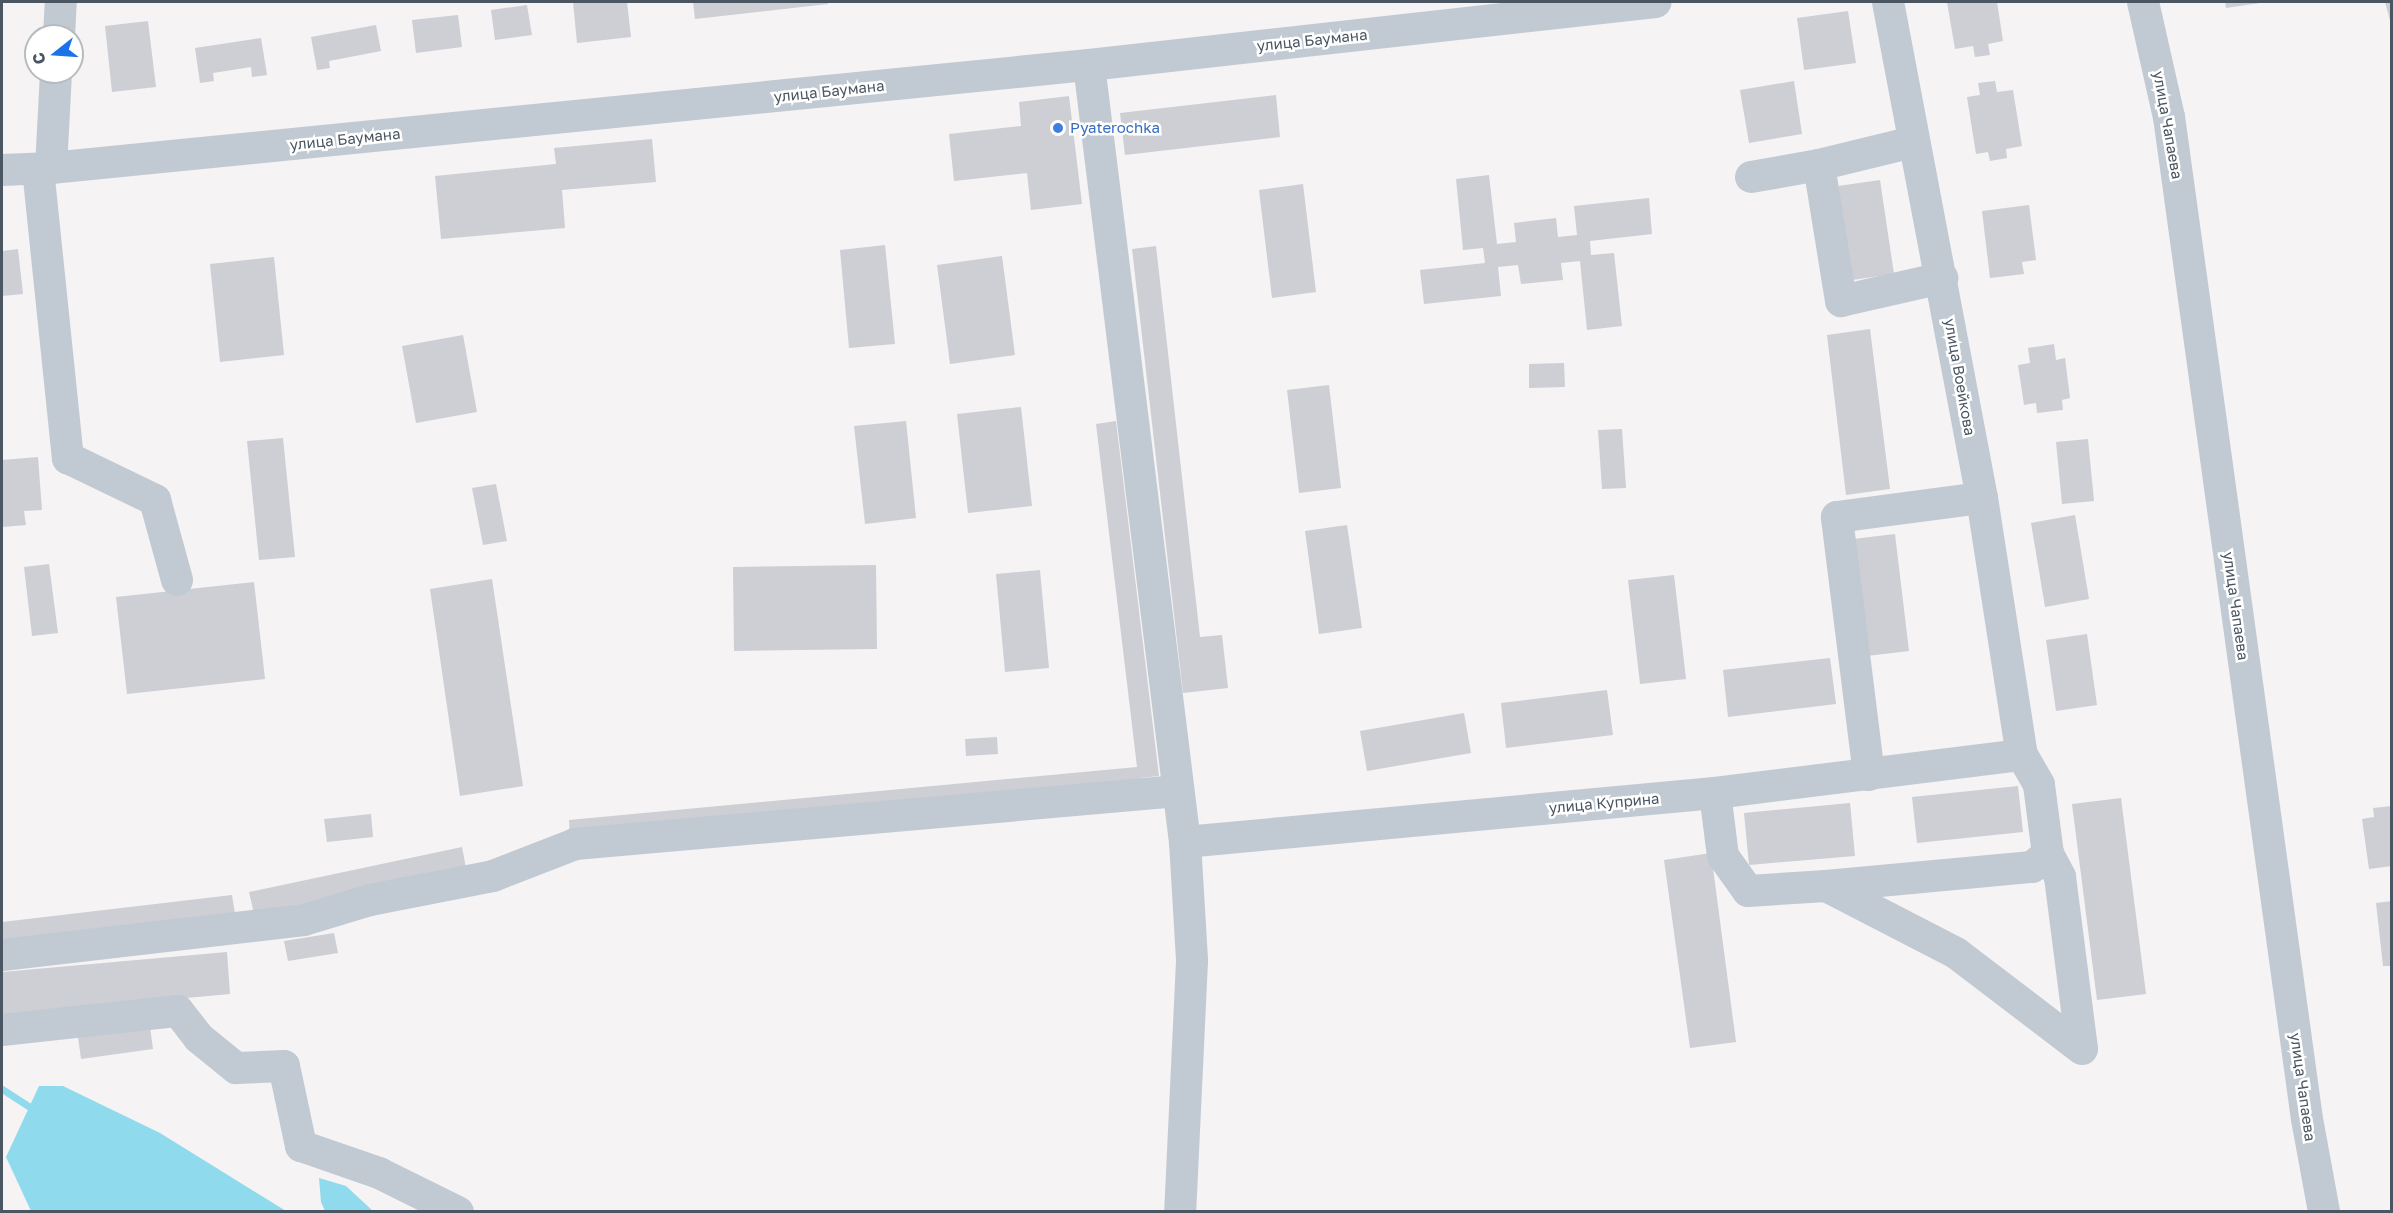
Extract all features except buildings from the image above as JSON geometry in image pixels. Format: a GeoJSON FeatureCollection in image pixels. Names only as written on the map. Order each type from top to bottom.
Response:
{"type":"FeatureCollection","features":[{"type":"Feature","properties":{"kind":"street"},"geometry":{"type":"LineString","coordinates":[[59,24],[61,2]]}},
{"type":"Feature","properties":{"kind":"street","name":"улица Баумана"},"geometry":{"type":"LineString","coordinates":[[2,170],[44,169],[1089,65],[1656,2]]}},
{"type":"Feature","properties":{"kind":"street","name":"улица Воейкова"},"geometry":{"type":"LineString","coordinates":[[1888,2],[1982,498],[2022,755]]}},
{"type":"Feature","properties":{"kind":"street","name":"улица Чапаева"},"geometry":{"type":"LineString","coordinates":[[2143,2],[2169,117],[2307,1119],[2324,1212]]}},
{"type":"Feature","properties":{"kind":"street"},"geometry":{"type":"LineString","coordinates":[[1089,65],[1185,842],[1192,961],[1180,1212]]}},
{"type":"Feature","properties":{"kind":"street"},"geometry":{"type":"LineString","coordinates":[[55,84],[44,169],[68,458],[155,500],[177,580]]}},
{"type":"Feature","properties":{"kind":"street"},"geometry":{"type":"LineString","coordinates":[[1751,177],[1819,165],[1914,142]]}},
{"type":"Feature","properties":{"kind":"street"},"geometry":{"type":"LineString","coordinates":[[1819,165],[1841,301],[1942,278]]}},
{"type":"Feature","properties":{"kind":"street"},"geometry":{"type":"LineString","coordinates":[[1869,775],[1837,517],[1982,498]]}},
{"type":"Feature","properties":{"kind":"street"},"geometry":{"type":"LineString","coordinates":[[1826,886],[1956,953],[2082,1049],[2060,878],[2048,854],[2039,784],[2022,755]]}},
{"type":"Feature","properties":{"kind":"street","name":"улица Куприна"},"geometry":{"type":"LineString","coordinates":[[1185,842],[1715,793],[2022,755]]}},
{"type":"Feature","properties":{"kind":"street"},"geometry":{"type":"LineString","coordinates":[[2,956],[304,920],[370,900],[493,876],[575,844],[1178,791]]}},
{"type":"Feature","properties":{"kind":"street"},"geometry":{"type":"LineString","coordinates":[[1715,793],[1723,856],[1749,891],[2032,867],[2048,854]]}},
{"type":"Feature","properties":{"kind":"street"},"geometry":{"type":"LineString","coordinates":[[2,1030],[178,1011],[199,1038],[236,1068],[284,1066],[301,1146],[379,1173],[458,1212]]}},
{"type":"Feature","properties":{"kind":"water"},"geometry":{"type":"Polygon","coordinates":[[[39,1086],[63,1086],[160,1133],[286,1211],[31,1211],[6,1157],[39,1086]]]}},
{"type":"Feature","properties":{"kind":"water"},"geometry":{"type":"Polygon","coordinates":[[[319,1178],[346,1186],[373,1211],[325,1211],[321,1202],[319,1178]]]}},
{"type":"Feature","properties":{"kind":"waterway"},"geometry":{"type":"LineString","coordinates":[[2,1089],[36,1111]]}},
{"type":"Feature","properties":{"kind":"place","name":"Pyaterochka"},"geometry":{"type":"Point","coordinates":[1058,128]}}]}
